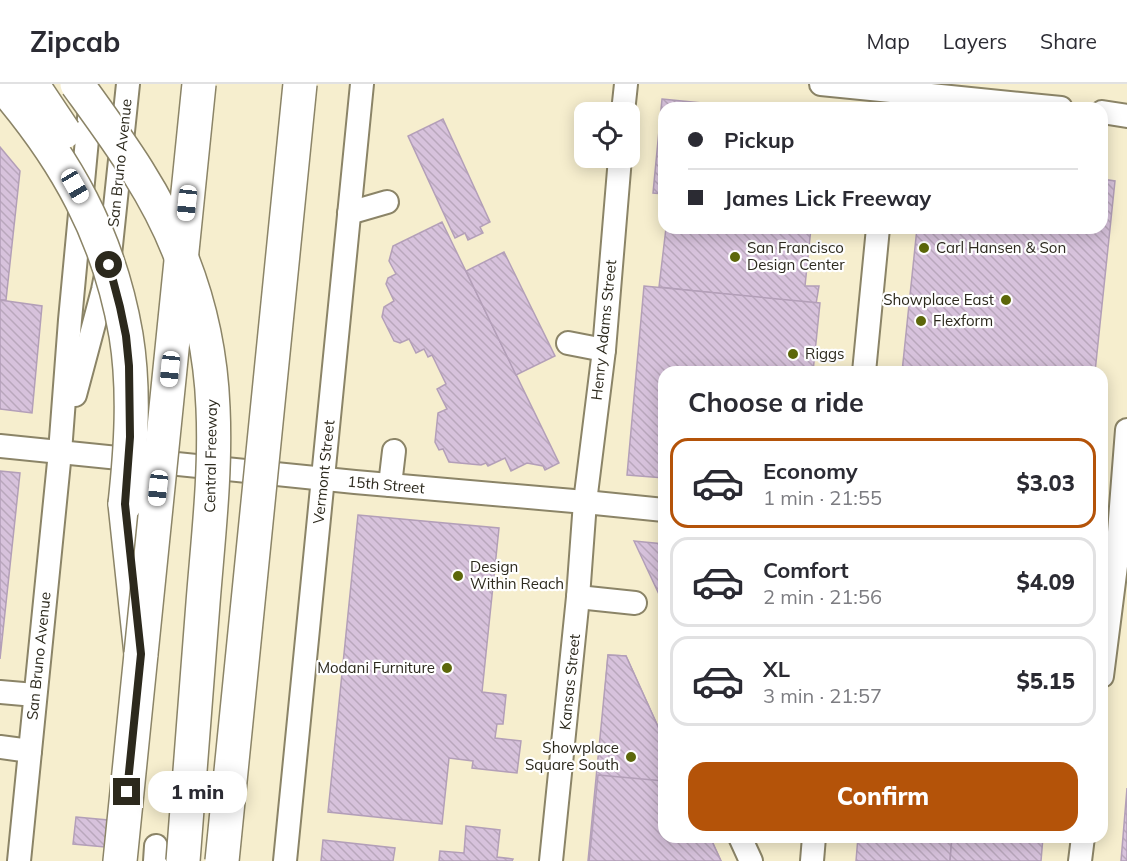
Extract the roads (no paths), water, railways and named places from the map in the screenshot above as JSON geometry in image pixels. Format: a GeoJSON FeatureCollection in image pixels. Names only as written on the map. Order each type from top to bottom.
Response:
{"type":"FeatureCollection","features":[{"type":"Feature","properties":{"kind":"highway"},"geometry":{"type":"LineString","coordinates":[[1,84],[32,122],[68,174],[82,199],[104,250],[126,336],[130,422]]}},
{"type":"Feature","properties":{"kind":"highway"},"geometry":{"type":"LineString","coordinates":[[32,84],[84,165],[104,209],[125,277],[133,335],[134,373],[125,504],[141,654]]}},
{"type":"Feature","properties":{"kind":"highway","name":"Central Freeway"},"geometry":{"type":"LineString","coordinates":[[77,84],[126,153],[152,194],[168,226],[193,291],[209,360],[213,407],[212,474],[165,856]]}},
{"type":"Feature","properties":{"kind":"highway"},"geometry":{"type":"LineString","coordinates":[[120,861],[199,84]]}},
{"type":"Feature","properties":{"kind":"highway"},"geometry":{"type":"LineString","coordinates":[[222,861],[300,84]]}},
{"type":"Feature","properties":{"kind":"street","name":"San Bruno Avenue"},"geometry":{"type":"LineString","coordinates":[[19,861],[60,452],[70,320],[93,84]]}},
{"type":"Feature","properties":{"kind":"street","name":"San Bruno Avenue"},"geometry":{"type":"LineString","coordinates":[[60,452],[103,290],[110,255],[128,84]]}},
{"type":"Feature","properties":{"kind":"street","name":"Vermont Street"},"geometry":{"type":"LineString","coordinates":[[285,861],[362,84]]}},
{"type":"Feature","properties":{"kind":"street"},"geometry":{"type":"LineString","coordinates":[[624,102],[626,84]]}},
{"type":"Feature","properties":{"kind":"street"},"geometry":{"type":"LineString","coordinates":[[820,84],[891,94],[988,102]]}},
{"type":"Feature","properties":{"kind":"street"},"geometry":{"type":"LineString","coordinates":[[1108,113],[1127,116]]}},
{"type":"Feature","properties":{"kind":"street","name":"Henry Adams Street"},"geometry":{"type":"LineString","coordinates":[[585,502],[604,350],[619,168]]}},
{"type":"Feature","properties":{"kind":"street"},"geometry":{"type":"LineString","coordinates":[[349,213],[387,202]]}},
{"type":"Feature","properties":{"kind":"street"},"geometry":{"type":"LineString","coordinates":[[865,366],[877,234]]}},
{"type":"Feature","properties":{"kind":"street"},"geometry":{"type":"LineString","coordinates":[[568,343],[604,350]]}},
{"type":"Feature","properties":{"kind":"street"},"geometry":{"type":"LineString","coordinates":[[1108,622],[1127,430]]}},
{"type":"Feature","properties":{"kind":"street","name":"15th Street"},"geometry":{"type":"LineString","coordinates":[[0,446],[323,479],[658,509]]}},
{"type":"Feature","properties":{"kind":"street"},"geometry":{"type":"LineString","coordinates":[[390,485],[394,451]]}},
{"type":"Feature","properties":{"kind":"street","name":"Kansas Street"},"geometry":{"type":"LineString","coordinates":[[552,861],[585,502]]}},
{"type":"Feature","properties":{"kind":"street"},"geometry":{"type":"LineString","coordinates":[[578,597],[635,603]]}},
{"type":"Feature","properties":{"kind":"street"},"geometry":{"type":"LineString","coordinates":[[0,692],[35,695]]}},
{"type":"Feature","properties":{"kind":"street"},"geometry":{"type":"LineString","coordinates":[[0,747],[30,750]]}},
{"type":"Feature","properties":{"kind":"street"},"geometry":{"type":"LineString","coordinates":[[743,843],[751,861]]}},
{"type":"Feature","properties":{"kind":"street"},"geometry":{"type":"LineString","coordinates":[[812,861],[814,843]]}},
{"type":"Feature","properties":{"kind":"street"},"geometry":{"type":"LineString","coordinates":[[1080,861],[1082,843]]}},
{"type":"Feature","properties":{"kind":"place","name":"Carl Hansen & Son"},"geometry":{"type":"Point","coordinates":[924,248]}},
{"type":"Feature","properties":{"kind":"place","name":"San Francisco Design Center"},"geometry":{"type":"Point","coordinates":[735,257]}},
{"type":"Feature","properties":{"kind":"place","name":"Showplace East"},"geometry":{"type":"Point","coordinates":[1006,300]}},
{"type":"Feature","properties":{"kind":"place","name":"Flexform"},"geometry":{"type":"Point","coordinates":[921,321]}},
{"type":"Feature","properties":{"kind":"place","name":"Riggs"},"geometry":{"type":"Point","coordinates":[793,354]}},
{"type":"Feature","properties":{"kind":"place","name":"Design Within Reach"},"geometry":{"type":"Point","coordinates":[458,576]}},
{"type":"Feature","properties":{"kind":"place","name":"Modani Furniture"},"geometry":{"type":"Point","coordinates":[447,668]}},
{"type":"Feature","properties":{"kind":"place","name":"Showplace Square South"},"geometry":{"type":"Point","coordinates":[631,757]}}]}
